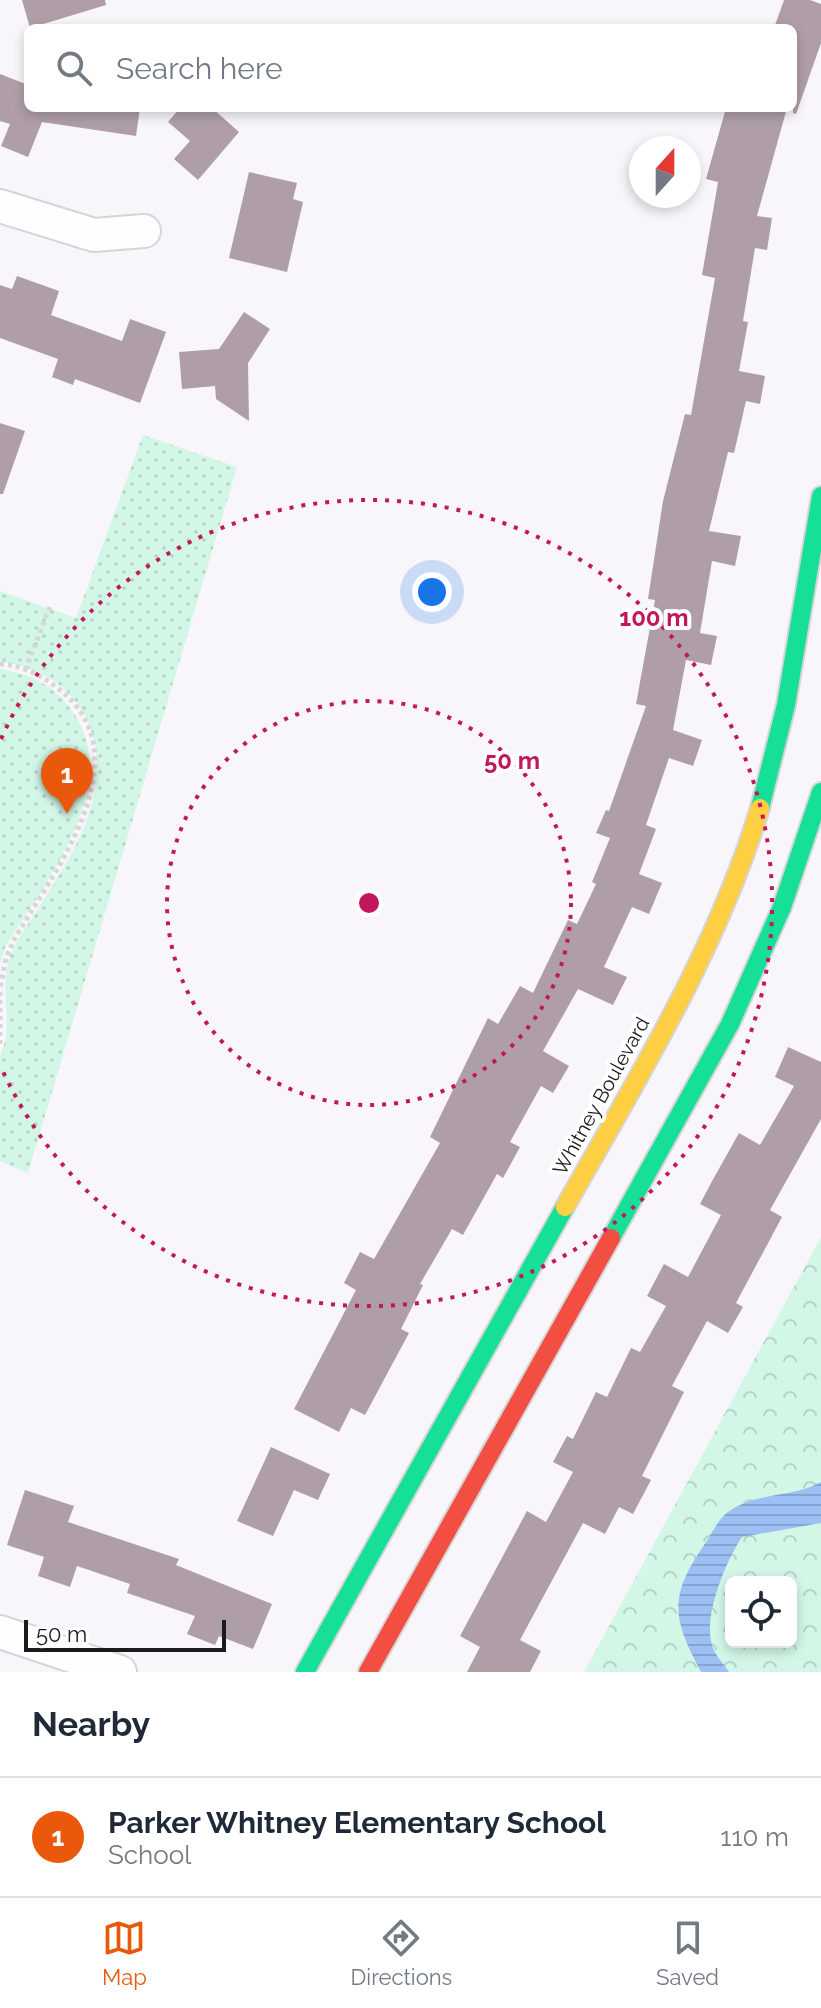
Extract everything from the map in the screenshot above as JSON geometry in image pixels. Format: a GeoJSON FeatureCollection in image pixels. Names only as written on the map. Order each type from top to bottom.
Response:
{"type":"FeatureCollection","features":[{"type":"Feature","properties":{"kind":"street"},"geometry":{"type":"LineString","coordinates":[[0,206],[94,235],[144,231]]}},
{"type":"Feature","properties":{"kind":"street","name":"Whitney Boulevard"},"geometry":{"type":"LineString","coordinates":[[305,1672],[641,1071],[708,943],[753,828],[772,765],[791,685],[821,496]]}},
{"type":"Feature","properties":{"kind":"street"},"geometry":{"type":"LineString","coordinates":[[368,1672],[730,1024],[782,907],[821,792]]}},
{"type":"Feature","properties":{"kind":"street"},"geometry":{"type":"LineString","coordinates":[[0,1632],[120,1672]]}},
{"type":"Feature","properties":{"kind":"path"},"geometry":{"type":"LineString","coordinates":[[25,670],[50,607]]}},
{"type":"Feature","properties":{"kind":"path"},"geometry":{"type":"LineString","coordinates":[[0,664],[25,670],[49,681],[81,712],[93,749],[95,767],[88,804],[77,831],[6,958],[0,991],[0,1046]]}},
{"type":"Feature","properties":{"kind":"green space"},"geometry":{"type":"Polygon","coordinates":[[[143,435],[237,467],[28,1173],[0,1161],[0,1058],[6,1038],[7,966],[16,943],[80,837],[95,788],[97,764],[94,739],[84,714],[68,693],[37,672],[0,662],[0,591],[76,618],[143,435]]]}},
{"type":"Feature","properties":{"kind":"green space"},"geometry":{"type":"Polygon","coordinates":[[[0,669],[43,683],[68,705],[87,743],[89,773],[84,804],[72,835],[57,866],[5,947],[0,964],[0,669]]]}},
{"type":"Feature","properties":{"kind":"green space"},"geometry":{"type":"Polygon","coordinates":[[[821,1237],[821,1672],[584,1672],[821,1237]]]}},
{"type":"Feature","properties":{"kind":"water"},"geometry":{"type":"Polygon","coordinates":[[[821,1482],[821,1523],[742,1537],[723,1574],[711,1619],[713,1648],[729,1672],[701,1672],[684,1636],[678,1606],[685,1577],[716,1526],[738,1506],[821,1482]]]}},
{"type":"Feature","properties":{"kind":"building"},"geometry":{"type":"Polygon","coordinates":[[[22,0],[105,0],[106,5],[43,24],[29,24],[22,0]]]}},
{"type":"Feature","properties":{"kind":"building"},"geometry":{"type":"Polygon","coordinates":[[[784,0],[810,0],[821,4],[821,43],[797,111],[797,24],[775,24],[784,0]]]}},
{"type":"Feature","properties":{"kind":"building"},"geometry":{"type":"Polygon","coordinates":[[[0,74],[24,83],[24,112],[139,112],[136,136],[42,122],[28,157],[1,146],[10,124],[0,121],[0,74]]]}},
{"type":"Feature","properties":{"kind":"building"},"geometry":{"type":"Polygon","coordinates":[[[177,112],[216,112],[239,132],[198,180],[174,159],[190,141],[168,122],[177,112]]]}},
{"type":"Feature","properties":{"kind":"building"},"geometry":{"type":"Polygon","coordinates":[[[725,112],[786,112],[757,216],[772,218],[767,250],[755,248],[743,321],[748,322],[739,371],[765,376],[760,404],[746,401],[734,453],[728,452],[709,531],[741,536],[735,566],[712,561],[700,633],[717,636],[711,665],[686,660],[673,730],[702,740],[693,766],[669,758],[646,825],[656,829],[639,874],[662,883],[649,914],[632,907],[604,967],[627,977],[613,1005],[578,989],[543,1051],[569,1066],[553,1093],[541,1086],[510,1142],[520,1147],[503,1178],[497,1174],[463,1235],[452,1229],[420,1284],[423,1285],[401,1329],[409,1333],[365,1415],[351,1408],[339,1432],[294,1409],[356,1290],[344,1283],[360,1252],[374,1259],[440,1143],[430,1137],[488,1018],[498,1024],[520,986],[533,993],[568,920],[577,924],[596,884],[592,882],[610,838],[596,833],[606,810],[609,811],[646,706],[636,704],[655,600],[648,599],[663,501],[685,414],[691,415],[715,278],[702,275],[718,182],[706,179],[725,112]]]}},
{"type":"Feature","properties":{"kind":"building"},"geometry":{"type":"Polygon","coordinates":[[[249,172],[297,183],[293,199],[303,202],[287,272],[229,258],[249,172]]]}},
{"type":"Feature","properties":{"kind":"building"},"geometry":{"type":"Polygon","coordinates":[[[17,276],[59,291],[51,315],[122,341],[130,319],[166,332],[140,403],[75,379],[73,385],[52,377],[58,359],[0,338],[0,285],[12,289],[17,276]]]}},
{"type":"Feature","properties":{"kind":"building"},"geometry":{"type":"Polygon","coordinates":[[[244,312],[270,329],[248,363],[249,421],[216,399],[215,386],[182,389],[179,352],[219,349],[244,312]]]}},
{"type":"Feature","properties":{"kind":"building"},"geometry":{"type":"Polygon","coordinates":[[[0,423],[25,431],[3,494],[0,494],[0,423]]]}},
{"type":"Feature","properties":{"kind":"building"},"geometry":{"type":"Polygon","coordinates":[[[788,1047],[821,1062],[821,1119],[770,1210],[782,1217],[736,1303],[743,1307],[728,1333],[707,1321],[672,1386],[684,1392],[642,1476],[651,1480],[633,1514],[619,1507],[605,1534],[583,1523],[520,1640],[541,1651],[530,1672],[467,1672],[480,1647],[460,1636],[527,1511],[546,1522],[573,1472],[553,1462],[567,1436],[573,1439],[596,1392],[607,1397],[631,1348],[640,1352],[666,1306],[647,1296],[664,1264],[688,1277],[721,1215],[700,1204],[739,1133],[760,1145],[794,1086],[775,1077],[788,1047]]]}},
{"type":"Feature","properties":{"kind":"building"},"geometry":{"type":"Polygon","coordinates":[[[271,1447],[330,1474],[318,1500],[294,1490],[273,1536],[237,1521],[271,1447]]]}},
{"type":"Feature","properties":{"kind":"building"},"geometry":{"type":"Polygon","coordinates":[[[25,1490],[74,1506],[68,1522],[179,1559],[176,1565],[272,1604],[253,1649],[219,1636],[215,1645],[187,1634],[195,1616],[127,1593],[130,1584],[77,1566],[70,1587],[38,1576],[44,1557],[7,1545],[25,1490]]]}},
{"type":"Feature","properties":{"kind":"traffic: fast"},"geometry":{"type":"LineString","coordinates":[[760,808],[786,705],[821,496]]}},
{"type":"Feature","properties":{"kind":"traffic: fast"},"geometry":{"type":"LineString","coordinates":[[611,1238],[730,1024],[782,907],[821,792]]}},
{"type":"Feature","properties":{"kind":"traffic: fast"},"geometry":{"type":"LineString","coordinates":[[305,1672],[565,1207]]}},
{"type":"Feature","properties":{"kind":"traffic: slow"},"geometry":{"type":"LineString","coordinates":[[565,1207],[647,1062],[698,963],[722,912],[760,808]]}},
{"type":"Feature","properties":{"kind":"traffic: jam"},"geometry":{"type":"LineString","coordinates":[[368,1672],[611,1238]]}},
{"type":"Feature","properties":{"kind":"place","name":"Parker Whitney Elementary School"},"geometry":{"type":"Point","coordinates":[67,814]}}]}
